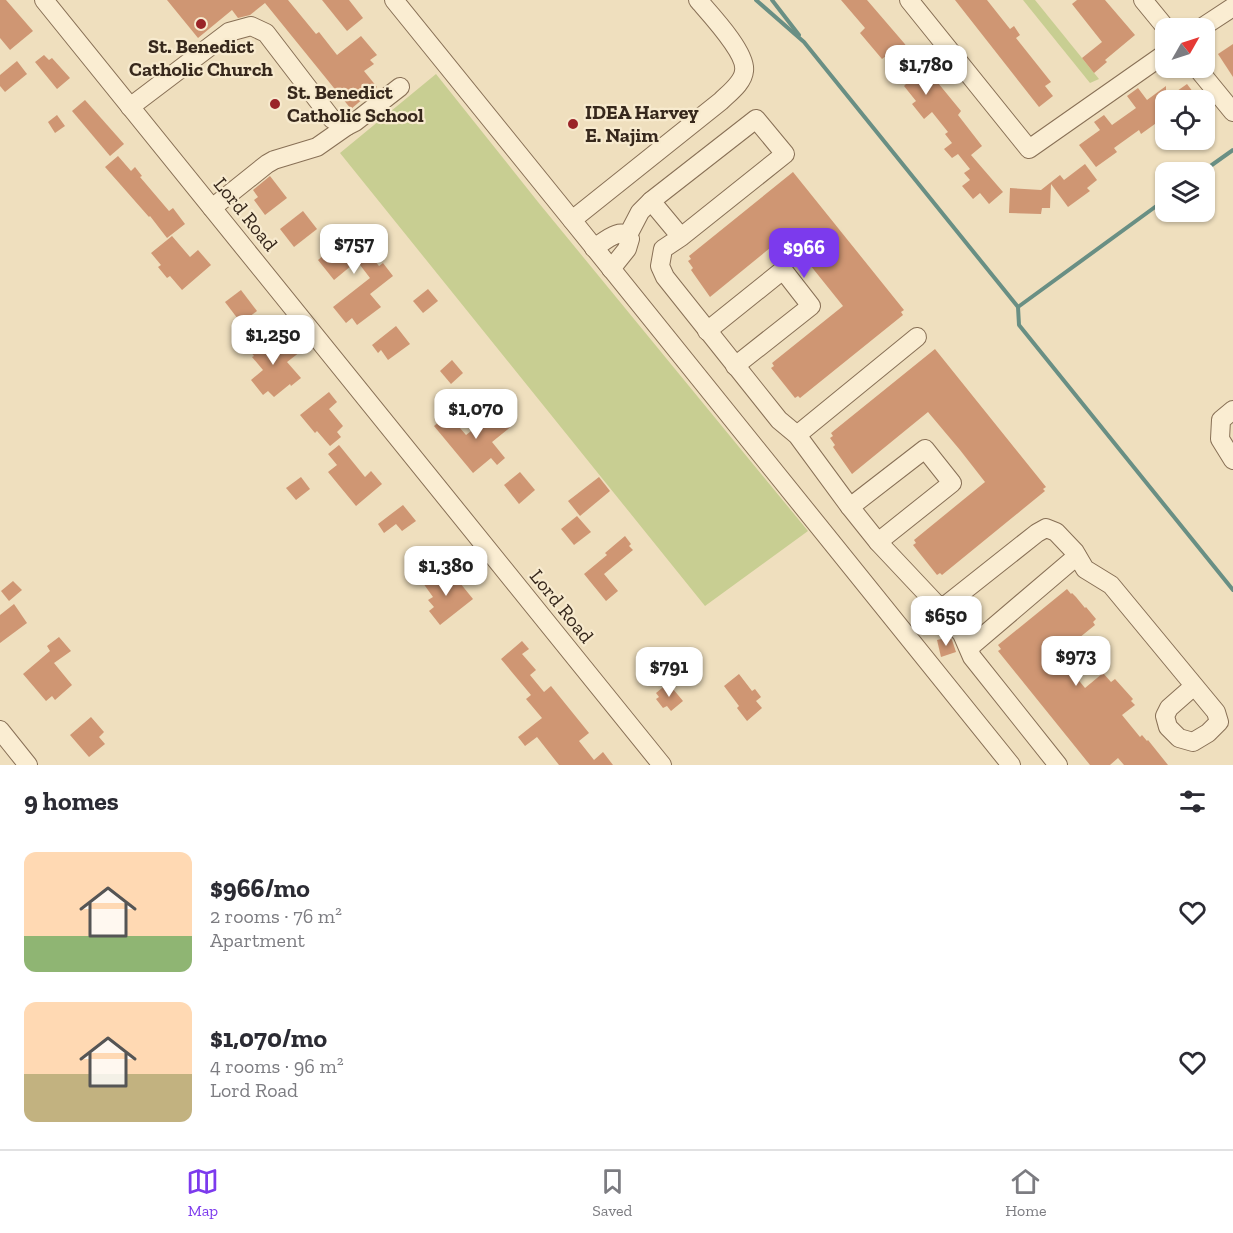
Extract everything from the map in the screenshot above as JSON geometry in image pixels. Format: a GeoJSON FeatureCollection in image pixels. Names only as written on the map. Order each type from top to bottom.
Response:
{"type":"FeatureCollection","features":[{"type":"Feature","properties":{"kind":"street","name":"Lord Road"},"geometry":{"type":"LineString","coordinates":[[44,0],[662,765]]}},
{"type":"Feature","properties":{"kind":"street"},"geometry":{"type":"LineString","coordinates":[[572,220],[738,86],[744,71],[741,54],[698,0]]}},
{"type":"Feature","properties":{"kind":"street"},"geometry":{"type":"LineString","coordinates":[[909,0],[1029,149],[1155,61]]}},
{"type":"Feature","properties":{"kind":"street"},"geometry":{"type":"LineString","coordinates":[[1143,0],[1158,18]]}},
{"type":"Feature","properties":{"kind":"street"},"geometry":{"type":"LineString","coordinates":[[403,3],[594,248],[1011,765]]}},
{"type":"Feature","properties":{"kind":"street"},"geometry":{"type":"LineString","coordinates":[[1215,20],[1233,8]]}},
{"type":"Feature","properties":{"kind":"street"},"geometry":{"type":"LineString","coordinates":[[130,107],[230,32],[251,26],[266,33],[332,119],[347,126]]}},
{"type":"Feature","properties":{"kind":"street"},"geometry":{"type":"LineString","coordinates":[[1205,78],[1233,112]]}},
{"type":"Feature","properties":{"kind":"street"},"geometry":{"type":"LineString","coordinates":[[212,208],[267,164],[317,147],[356,122],[399,87]]}},
{"type":"Feature","properties":{"kind":"street"},"geometry":{"type":"LineString","coordinates":[[611,269],[627,249],[630,239],[628,235],[640,212],[756,119],[785,154],[663,249],[660,266],[665,277],[779,420],[797,435],[878,542],[962,634],[972,657],[1058,765]]}},
{"type":"Feature","properties":{"kind":"street"},"geometry":{"type":"LineString","coordinates":[[651,201],[681,237]]}},
{"type":"Feature","properties":{"kind":"street"},"geometry":{"type":"LineString","coordinates":[[594,248],[616,234],[628,235]]}},
{"type":"Feature","properties":{"kind":"street"},"geometry":{"type":"LineString","coordinates":[[707,331],[783,270],[811,306],[735,366]]}},
{"type":"Feature","properties":{"kind":"street"},"geometry":{"type":"LineString","coordinates":[[797,435],[917,337]]}},
{"type":"Feature","properties":{"kind":"street"},"geometry":{"type":"LineString","coordinates":[[1233,410],[1221,420],[1220,439],[1233,460]]}},
{"type":"Feature","properties":{"kind":"street"},"geometry":{"type":"LineString","coordinates":[[850,507],[925,449],[952,483],[878,542]]}},
{"type":"Feature","properties":{"kind":"street"},"geometry":{"type":"LineString","coordinates":[[941,609],[1046,528],[1056,532],[1085,569],[1111,585],[1194,686]]}},
{"type":"Feature","properties":{"kind":"street"},"geometry":{"type":"LineString","coordinates":[[969,648],[1077,556]]}},
{"type":"Feature","properties":{"kind":"street"},"geometry":{"type":"LineString","coordinates":[[0,730],[28,765]]}},
{"type":"Feature","properties":{"kind":"green space"},"geometry":{"type":"Polygon","coordinates":[[[1023,0],[1035,0],[1099,79],[1090,83],[1023,0]]]}},
{"type":"Feature","properties":{"kind":"green space"},"geometry":{"type":"Polygon","coordinates":[[[436,74],[808,531],[705,606],[340,153],[436,74]]]}},
{"type":"Feature","properties":{"kind":"building"},"geometry":{"type":"Polygon","coordinates":[[[0,0],[6,0],[33,31],[10,50],[0,38],[0,0]]]}},
{"type":"Feature","properties":{"kind":"building"},"geometry":{"type":"Polygon","coordinates":[[[167,0],[288,0],[316,34],[319,32],[337,55],[361,36],[377,55],[370,60],[374,64],[364,71],[377,87],[351,109],[265,3],[250,15],[238,18],[232,10],[198,38],[167,0]]]}},
{"type":"Feature","properties":{"kind":"building"},"geometry":{"type":"Polygon","coordinates":[[[322,0],[349,0],[363,18],[347,31],[322,0]]]}},
{"type":"Feature","properties":{"kind":"building"},"geometry":{"type":"Polygon","coordinates":[[[841,0],[867,0],[961,111],[958,115],[982,146],[971,155],[1003,192],[989,204],[980,193],[973,199],[962,186],[970,180],[964,173],[970,169],[958,154],[952,158],[944,149],[952,143],[945,134],[948,132],[932,112],[924,119],[912,104],[916,101],[904,86],[907,83],[886,56],[882,59],[860,33],[865,28],[841,0]]]}},
{"type":"Feature","properties":{"kind":"building"},"geometry":{"type":"Polygon","coordinates":[[[955,0],[987,0],[1010,29],[1014,26],[1020,35],[1016,38],[1051,82],[1045,86],[1053,96],[1039,107],[955,0]]]}},
{"type":"Feature","properties":{"kind":"building"},"geometry":{"type":"Polygon","coordinates":[[[1077,0],[1105,0],[1135,35],[1105,60],[1107,62],[1094,73],[1082,58],[1102,42],[1072,4],[1077,0]]]}},
{"type":"Feature","properties":{"kind":"building"},"geometry":{"type":"Polygon","coordinates":[[[1233,44],[1233,77],[1218,54],[1233,44]]]}},
{"type":"Feature","properties":{"kind":"building"},"geometry":{"type":"Polygon","coordinates":[[[44,55],[49,60],[52,58],[70,78],[57,89],[35,62],[44,55]]]}},
{"type":"Feature","properties":{"kind":"building"},"geometry":{"type":"Polygon","coordinates":[[[17,61],[27,74],[5,92],[0,86],[0,75],[17,61]]]}},
{"type":"Feature","properties":{"kind":"building"},"geometry":{"type":"Polygon","coordinates":[[[1187,84],[1192,90],[1178,90],[1187,84]]]}},
{"type":"Feature","properties":{"kind":"building"},"geometry":{"type":"Polygon","coordinates":[[[1138,88],[1147,100],[1155,94],[1155,124],[1141,134],[1139,130],[1114,148],[1117,152],[1096,167],[1079,145],[1100,130],[1094,122],[1104,115],[1112,125],[1136,108],[1127,96],[1138,88]]]}},
{"type":"Feature","properties":{"kind":"building"},"geometry":{"type":"Polygon","coordinates":[[[85,100],[124,144],[110,156],[72,111],[85,100]]]}},
{"type":"Feature","properties":{"kind":"building"},"geometry":{"type":"Polygon","coordinates":[[[57,115],[65,126],[55,133],[48,122],[57,115]]]}},
{"type":"Feature","properties":{"kind":"building"},"geometry":{"type":"Polygon","coordinates":[[[118,156],[131,171],[135,167],[142,176],[140,177],[169,211],[173,208],[185,224],[167,238],[105,167],[118,156]]]}},
{"type":"Feature","properties":{"kind":"building"},"geometry":{"type":"Polygon","coordinates":[[[1085,164],[1097,180],[1087,188],[1090,191],[1068,207],[1051,184],[1050,208],[1042,208],[1041,214],[1009,213],[1010,188],[1041,190],[1060,175],[1064,180],[1085,164]]]}},
{"type":"Feature","properties":{"kind":"building"},"geometry":{"type":"Polygon","coordinates":[[[793,172],[904,310],[901,312],[903,315],[800,398],[798,396],[795,398],[771,368],[774,366],[772,363],[843,306],[786,235],[710,297],[691,270],[693,268],[688,261],[691,259],[689,256],[793,172]]]}},
{"type":"Feature","properties":{"kind":"building"},"geometry":{"type":"Polygon","coordinates":[[[270,176],[287,198],[265,215],[254,200],[258,197],[253,190],[270,176]]]}},
{"type":"Feature","properties":{"kind":"building"},"geometry":{"type":"Polygon","coordinates":[[[303,211],[317,229],[294,247],[280,229],[303,211]]]}},
{"type":"Feature","properties":{"kind":"building"},"geometry":{"type":"Polygon","coordinates":[[[347,226],[379,266],[383,263],[393,276],[370,294],[381,307],[357,325],[352,318],[346,323],[333,307],[370,278],[357,261],[334,280],[318,260],[325,254],[320,248],[347,226]]]}},
{"type":"Feature","properties":{"kind":"building"},"geometry":{"type":"Polygon","coordinates":[[[172,236],[190,257],[198,250],[211,265],[182,290],[170,276],[167,278],[158,267],[161,265],[151,253],[172,236]]]}},
{"type":"Feature","properties":{"kind":"building"},"geometry":{"type":"Polygon","coordinates":[[[428,289],[438,301],[423,313],[413,301],[428,289]]]}},
{"type":"Feature","properties":{"kind":"building"},"geometry":{"type":"Polygon","coordinates":[[[241,290],[257,311],[241,323],[225,302],[241,290]]]}},
{"type":"Feature","properties":{"kind":"building"},"geometry":{"type":"Polygon","coordinates":[[[396,326],[410,344],[388,360],[381,350],[378,353],[372,345],[396,326]]]}},
{"type":"Feature","properties":{"kind":"building"},"geometry":{"type":"Polygon","coordinates":[[[257,332],[263,340],[267,336],[281,353],[292,343],[300,352],[287,362],[301,378],[274,397],[268,391],[263,395],[251,380],[263,370],[252,357],[254,356],[250,351],[254,347],[248,340],[257,332]]]}},
{"type":"Feature","properties":{"kind":"building"},"geometry":{"type":"Polygon","coordinates":[[[935,349],[1046,487],[1043,489],[1045,491],[942,575],[940,573],[937,575],[913,545],[916,543],[914,540],[985,482],[960,450],[928,412],[852,474],[833,447],[835,445],[830,438],[833,436],[831,433],[935,349]]]}},
{"type":"Feature","properties":{"kind":"building"},"geometry":{"type":"Polygon","coordinates":[[[452,360],[463,373],[451,384],[440,371],[452,360]]]}},
{"type":"Feature","properties":{"kind":"building"},"geometry":{"type":"Polygon","coordinates":[[[329,392],[337,402],[329,409],[343,426],[337,432],[341,437],[330,446],[300,415],[329,392]]]}},
{"type":"Feature","properties":{"kind":"building"},"geometry":{"type":"Polygon","coordinates":[[[500,409],[513,425],[492,442],[505,458],[497,465],[491,458],[473,473],[434,426],[448,414],[466,435],[500,409]]]}},
{"type":"Feature","properties":{"kind":"building"},"geometry":{"type":"Polygon","coordinates":[[[339,445],[365,477],[371,471],[382,484],[356,506],[328,472],[337,465],[328,454],[339,445]]]}},
{"type":"Feature","properties":{"kind":"building"},"geometry":{"type":"Polygon","coordinates":[[[520,472],[535,490],[519,504],[504,485],[520,472]]]}},
{"type":"Feature","properties":{"kind":"building"},"geometry":{"type":"Polygon","coordinates":[[[301,477],[310,489],[296,500],[286,488],[301,477]]]}},
{"type":"Feature","properties":{"kind":"building"},"geometry":{"type":"Polygon","coordinates":[[[599,477],[610,491],[580,516],[568,501],[599,477]]]}},
{"type":"Feature","properties":{"kind":"building"},"geometry":{"type":"Polygon","coordinates":[[[403,505],[416,521],[402,531],[396,524],[384,533],[378,524],[403,505]]]}},
{"type":"Feature","properties":{"kind":"building"},"geometry":{"type":"Polygon","coordinates":[[[577,516],[591,532],[574,545],[561,529],[577,516]]]}},
{"type":"Feature","properties":{"kind":"building"},"geometry":{"type":"Polygon","coordinates":[[[625,536],[633,550],[604,574],[618,591],[606,601],[584,574],[625,536]]]}},
{"type":"Feature","properties":{"kind":"building"},"geometry":{"type":"Polygon","coordinates":[[[438,571],[449,584],[456,578],[473,599],[440,625],[429,611],[434,607],[428,600],[433,597],[423,583],[438,571]]]}},
{"type":"Feature","properties":{"kind":"building"},"geometry":{"type":"Polygon","coordinates":[[[13,581],[22,590],[9,601],[1,591],[13,581]]]}},
{"type":"Feature","properties":{"kind":"building"},"geometry":{"type":"Polygon","coordinates":[[[1067,589],[1096,619],[1093,622],[1095,625],[1058,655],[1085,688],[1103,673],[1111,682],[1115,679],[1133,699],[1131,701],[1135,705],[1122,715],[1140,737],[1142,735],[1148,740],[1168,765],[1124,765],[1118,758],[1110,765],[1090,765],[998,651],[1001,649],[998,645],[1067,589]]]}},
{"type":"Feature","properties":{"kind":"building"},"geometry":{"type":"Polygon","coordinates":[[[14,604],[27,623],[0,643],[0,615],[14,604]]]}},
{"type":"Feature","properties":{"kind":"building"},"geometry":{"type":"Polygon","coordinates":[[[59,637],[71,651],[54,663],[72,685],[55,700],[52,696],[46,701],[23,674],[50,651],[47,646],[59,637]]]}},
{"type":"Feature","properties":{"kind":"building"},"geometry":{"type":"Polygon","coordinates":[[[950,637],[956,652],[941,657],[937,640],[950,637]]]}},
{"type":"Feature","properties":{"kind":"building"},"geometry":{"type":"Polygon","coordinates":[[[522,641],[529,649],[522,654],[536,670],[530,675],[544,692],[551,686],[589,733],[579,741],[594,760],[603,752],[613,765],[559,765],[537,737],[525,746],[518,737],[542,718],[526,699],[531,695],[501,659],[522,641]]]}},
{"type":"Feature","properties":{"kind":"building"},"geometry":{"type":"Polygon","coordinates":[[[663,653],[675,667],[678,664],[686,673],[671,686],[651,662],[663,653]]]}},
{"type":"Feature","properties":{"kind":"building"},"geometry":{"type":"Polygon","coordinates":[[[739,674],[752,691],[755,689],[761,697],[756,701],[762,708],[747,721],[724,686],[739,674]]]}},
{"type":"Feature","properties":{"kind":"building"},"geometry":{"type":"Polygon","coordinates":[[[668,683],[683,701],[671,711],[667,706],[663,708],[656,699],[659,697],[656,693],[668,683]]]}},
{"type":"Feature","properties":{"kind":"building"},"geometry":{"type":"Polygon","coordinates":[[[91,717],[104,732],[99,737],[105,744],[89,757],[70,735],[91,717]]]}},
{"type":"Feature","properties":{"kind":"waterway"},"geometry":{"type":"LineString","coordinates":[[756,0],[804,42],[1018,307]]}},
{"type":"Feature","properties":{"kind":"waterway"},"geometry":{"type":"LineString","coordinates":[[772,0],[799,35]]}},
{"type":"Feature","properties":{"kind":"waterway"},"geometry":{"type":"LineString","coordinates":[[1215,163],[1233,150]]}},
{"type":"Feature","properties":{"kind":"waterway"},"geometry":{"type":"LineString","coordinates":[[1155,207],[1018,307],[1019,325],[1233,590]]}},
{"type":"Feature","properties":{"kind":"place","name":"St. Benedict Catholic Church"},"geometry":{"type":"Point","coordinates":[201,24]}},
{"type":"Feature","properties":{"kind":"place","name":"St. Benedict Catholic School"},"geometry":{"type":"Point","coordinates":[275,104]}},
{"type":"Feature","properties":{"kind":"place","name":"IDEA Harvey E. Najim"},"geometry":{"type":"Point","coordinates":[573,124]}}]}
